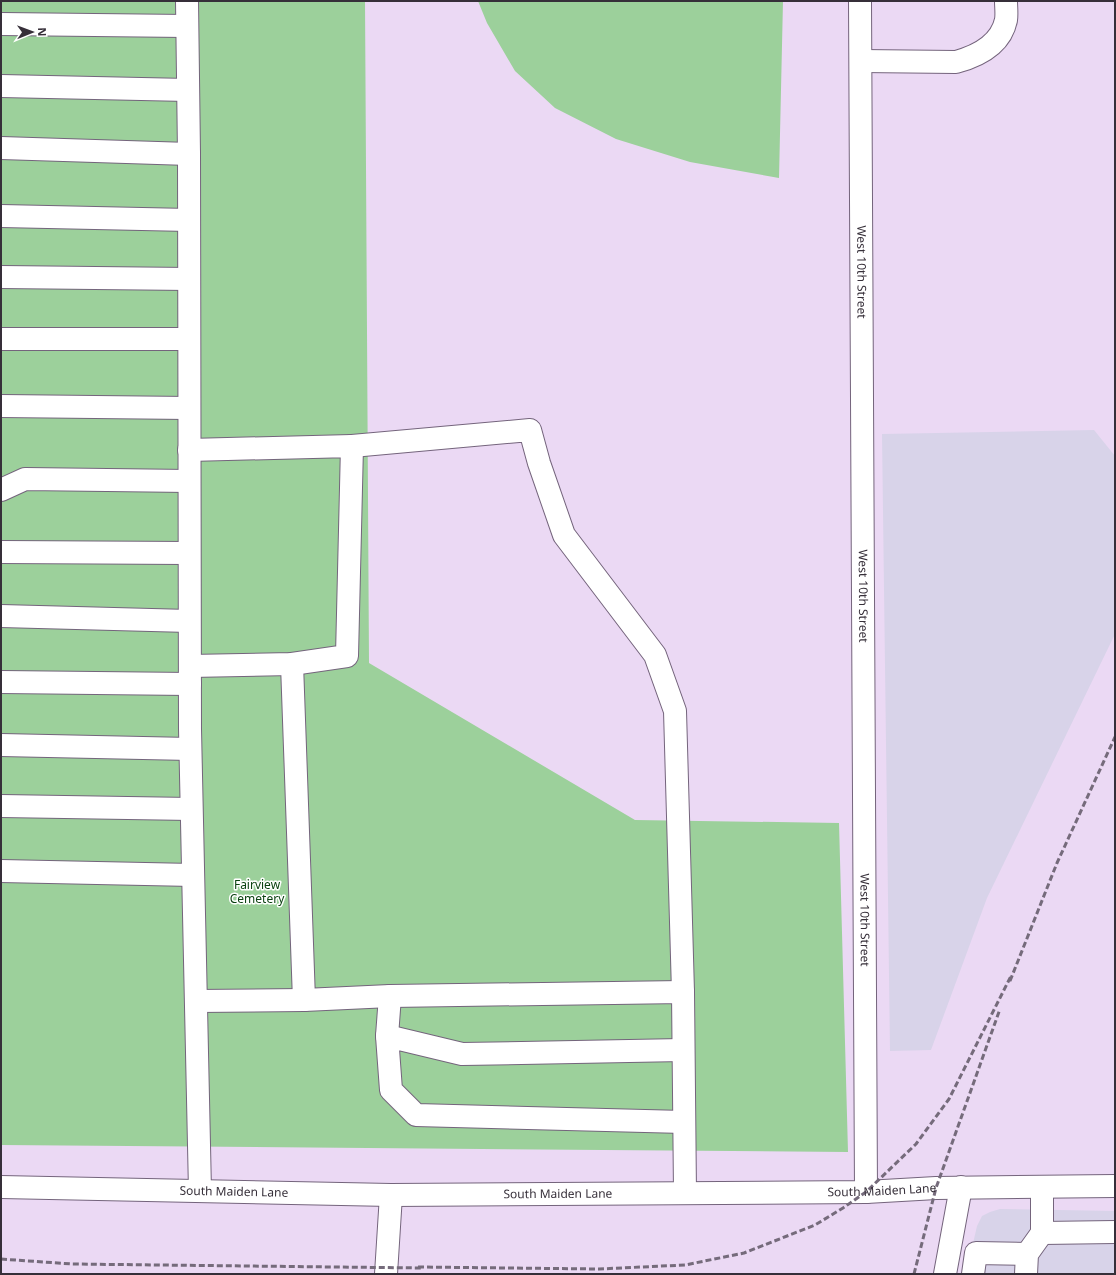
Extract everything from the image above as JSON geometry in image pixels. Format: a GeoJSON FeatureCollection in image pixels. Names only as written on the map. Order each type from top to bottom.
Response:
{"type":"FeatureCollection","features":[{"type":"Feature","properties":{"kind":"street"},"geometry":{"type":"LineString","coordinates":[[187,1],[189,154],[190,749],[200,1191]]}},
{"type":"Feature","properties":{"kind":"street","name":"West 10th Street"},"geometry":{"type":"LineString","coordinates":[[860,1],[866,1192]]}},
{"type":"Feature","properties":{"kind":"street"},"geometry":{"type":"LineString","coordinates":[[861,61],[956,62],[969,58],[983,51],[993,43],[1001,32],[1006,20],[1006,1]]}},
{"type":"Feature","properties":{"kind":"street"},"geometry":{"type":"LineString","coordinates":[[1,24],[187,26]]}},
{"type":"Feature","properties":{"kind":"street"},"geometry":{"type":"LineString","coordinates":[[1,86],[188,90]]}},
{"type":"Feature","properties":{"kind":"street"},"geometry":{"type":"LineString","coordinates":[[1,148],[189,154]]}},
{"type":"Feature","properties":{"kind":"street"},"geometry":{"type":"LineString","coordinates":[[1,216],[189,220]]}},
{"type":"Feature","properties":{"kind":"street"},"geometry":{"type":"LineString","coordinates":[[1,277],[189,279]]}},
{"type":"Feature","properties":{"kind":"street"},"geometry":{"type":"LineString","coordinates":[[1,339],[189,339]]}},
{"type":"Feature","properties":{"kind":"street"},"geometry":{"type":"LineString","coordinates":[[1,406],[189,408]]}},
{"type":"Feature","properties":{"kind":"street"},"geometry":{"type":"LineString","coordinates":[[189,450],[352,446],[530,430],[539,463],[564,535],[655,655],[675,711],[683,992],[685,1193]]}},
{"type":"Feature","properties":{"kind":"street"},"geometry":{"type":"LineString","coordinates":[[1,682],[190,675],[292,664],[347,656],[352,446]]}},
{"type":"Feature","properties":{"kind":"street"},"geometry":{"type":"LineString","coordinates":[[1,471],[25,479],[189,481]]}},
{"type":"Feature","properties":{"kind":"street"},"geometry":{"type":"LineString","coordinates":[[1,490],[25,479]]}},
{"type":"Feature","properties":{"kind":"street"},"geometry":{"type":"LineString","coordinates":[[1,552],[189,553]]}},
{"type":"Feature","properties":{"kind":"street"},"geometry":{"type":"LineString","coordinates":[[1,616],[189,621]]}},
{"type":"Feature","properties":{"kind":"street"},"geometry":{"type":"LineString","coordinates":[[292,664],[304,1000]]}},
{"type":"Feature","properties":{"kind":"street"},"geometry":{"type":"LineString","coordinates":[[1,745],[190,749]]}},
{"type":"Feature","properties":{"kind":"street"},"geometry":{"type":"LineString","coordinates":[[1,806],[191,809]]}},
{"type":"Feature","properties":{"kind":"street"},"geometry":{"type":"LineString","coordinates":[[1,871],[193,875]]}},
{"type":"Feature","properties":{"kind":"street"},"geometry":{"type":"LineString","coordinates":[[196,1001],[304,1000],[390,996],[683,992]]}},
{"type":"Feature","properties":{"kind":"street"},"geometry":{"type":"LineString","coordinates":[[390,996],[387,1036],[392,1090],[416,1116],[684,1122]]}},
{"type":"Feature","properties":{"kind":"street"},"geometry":{"type":"LineString","coordinates":[[387,1036],[462,1054],[683,1050]]}},
{"type":"Feature","properties":{"kind":"street","name":"South Maiden Lane"},"geometry":{"type":"LineString","coordinates":[[1,1187],[391,1196],[866,1192],[961,1187],[1115,1186]]}},
{"type":"Feature","properties":{"kind":"street"},"geometry":{"type":"LineString","coordinates":[[945,1274],[961,1187]]}},
{"type":"Feature","properties":{"kind":"street"},"geometry":{"type":"LineString","coordinates":[[949,1253],[975,1264],[1027,1264],[1042,1233],[1042,1187]]}},
{"type":"Feature","properties":{"kind":"street"},"geometry":{"type":"LineString","coordinates":[[386,1274],[391,1196]]}},
{"type":"Feature","properties":{"kind":"street"},"geometry":{"type":"LineString","coordinates":[[1042,1233],[1115,1232]]}},
{"type":"Feature","properties":{"kind":"shaded area"},"geometry":{"type":"Polygon","coordinates":[[[1094,430],[1115,456],[1115,634],[987,898],[931,1050],[890,1051],[882,434],[1094,430]]]}},
{"type":"Feature","properties":{"kind":"shaded area"},"geometry":{"type":"Polygon","coordinates":[[[1000,1209],[1115,1211],[1115,1274],[966,1274],[977,1226],[982,1216],[1000,1209]]]}},
{"type":"Feature","properties":{"kind":"green space","name":"Fairview Cemetery"},"geometry":{"type":"Polygon","coordinates":[[[1,1],[365,1],[369,663],[635,820],[839,823],[848,1152],[1,1145],[1,1]]]}},
{"type":"Feature","properties":{"kind":"green space"},"geometry":{"type":"Polygon","coordinates":[[[478,1],[783,1],[779,178],[690,162],[616,139],[555,108],[515,71],[487,23],[478,1]]]}},
{"type":"Feature","properties":{"kind":"railway"},"geometry":{"type":"LineString","coordinates":[[1010,981],[1057,863],[1115,737]]}},
{"type":"Feature","properties":{"kind":"railway"},"geometry":{"type":"LineString","coordinates":[[418,1267],[599,1269],[685,1265],[744,1253],[815,1225],[866,1192],[916,1144],[949,1099],[1011,976]]}},
{"type":"Feature","properties":{"kind":"railway"},"geometry":{"type":"LineString","coordinates":[[914,1274],[936,1188],[1000,1009]]}},
{"type":"Feature","properties":{"kind":"railway"},"geometry":{"type":"LineString","coordinates":[[1,1259],[72,1264],[423,1268]]}}]}
